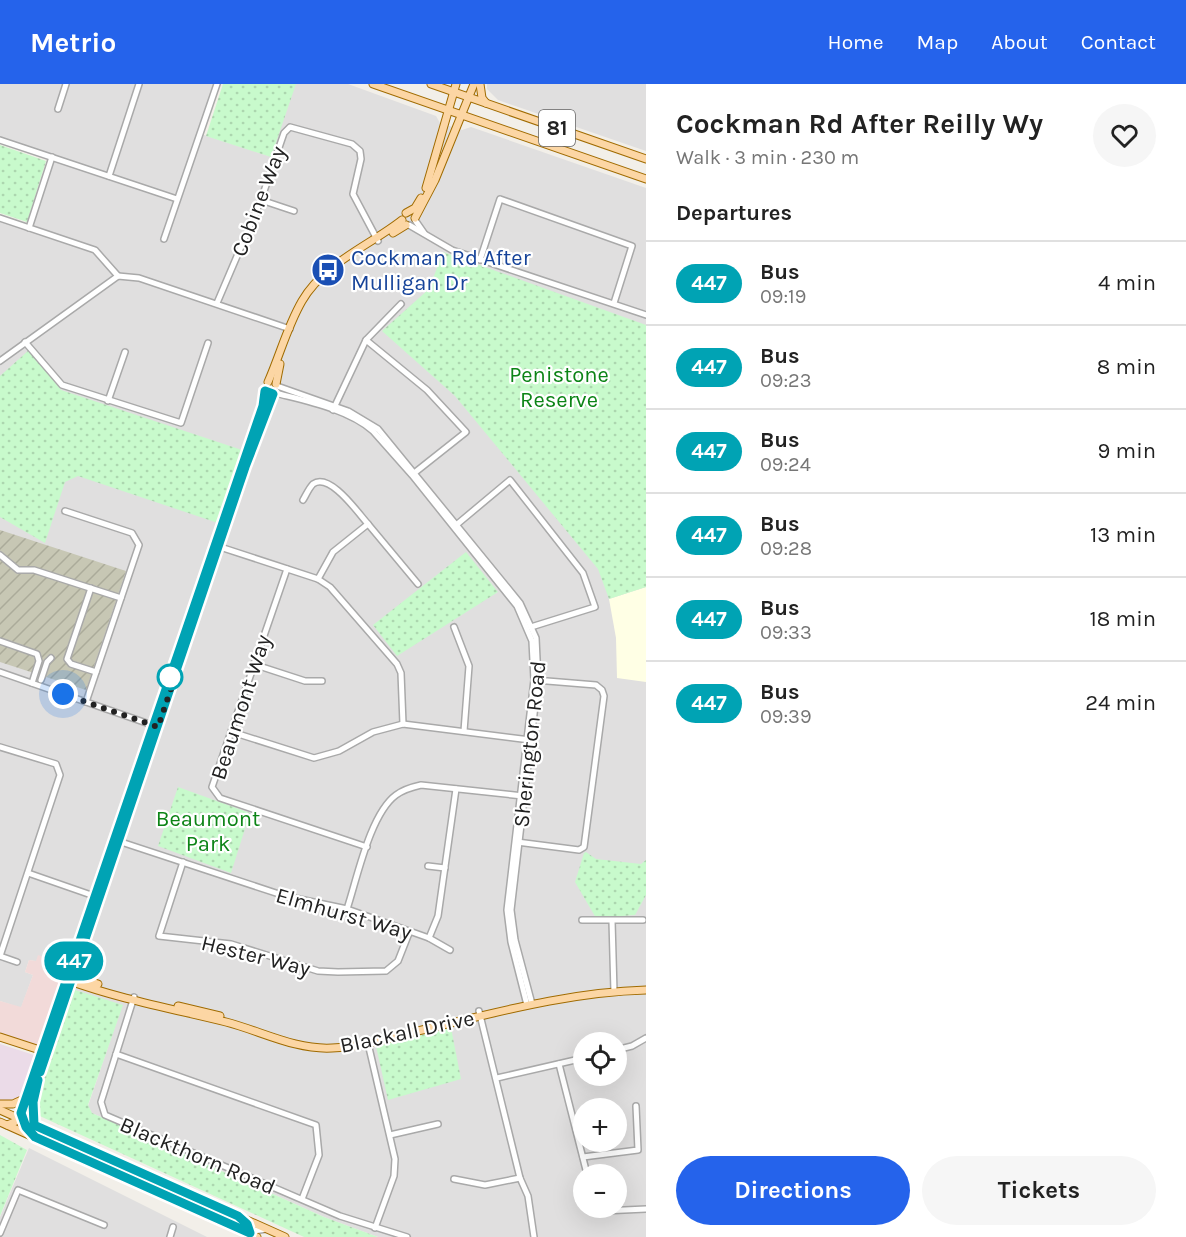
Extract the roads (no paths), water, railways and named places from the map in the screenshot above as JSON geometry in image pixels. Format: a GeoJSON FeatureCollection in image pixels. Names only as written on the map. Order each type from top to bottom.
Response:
{"type":"FeatureCollection","features":[{"type":"Feature","properties":{"kind":"main road","name":"81"},"geometry":{"type":"LineString","coordinates":[[373,84],[646,179]]}},
{"type":"Feature","properties":{"kind":"main road","name":"81"},"geometry":{"type":"LineString","coordinates":[[431,84],[455,88],[468,97],[646,159]]}},
{"type":"Feature","properties":{"kind":"main road"},"geometry":{"type":"LineString","coordinates":[[35,1137],[22,1119],[27,1098],[217,546],[263,406],[268,382],[290,329],[311,289],[340,262],[409,222],[435,180],[474,84]]}},
{"type":"Feature","properties":{"kind":"main road"},"geometry":{"type":"LineString","coordinates":[[480,84],[482,98],[486,103]]}},
{"type":"Feature","properties":{"kind":"main road"},"geometry":{"type":"LineString","coordinates":[[409,222],[406,213],[415,208],[428,184],[455,88]]}},
{"type":"Feature","properties":{"kind":"main road"},"geometry":{"type":"LineString","coordinates":[[217,546],[275,390],[277,372],[290,329]]}},
{"type":"Feature","properties":{"kind":"main road"},"geometry":{"type":"LineString","coordinates":[[268,382],[275,390]]}},
{"type":"Feature","properties":{"kind":"main road"},"geometry":{"type":"LineString","coordinates":[[265,391],[275,390]]}},
{"type":"Feature","properties":{"kind":"main road","name":"Blackall Drive"},"geometry":{"type":"LineString","coordinates":[[70,978],[303,1046],[334,1048],[529,1003],[614,990],[646,988]]}},
{"type":"Feature","properties":{"kind":"main road"},"geometry":{"type":"LineString","coordinates":[[0,1037],[44,1054]]}},
{"type":"Feature","properties":{"kind":"main road"},"geometry":{"type":"LineString","coordinates":[[0,1042],[44,1054]]}},
{"type":"Feature","properties":{"kind":"main road"},"geometry":{"type":"LineString","coordinates":[[34,1125],[33,1102],[44,1054]]}},
{"type":"Feature","properties":{"kind":"main road"},"geometry":{"type":"LineString","coordinates":[[3,1123],[22,1119],[26,1114],[38,1080]]}},
{"type":"Feature","properties":{"kind":"main road"},"geometry":{"type":"LineString","coordinates":[[0,1104],[13,1104],[27,1098]]}},
{"type":"Feature","properties":{"kind":"main road"},"geometry":{"type":"LineString","coordinates":[[0,1110],[285,1237]]}},
{"type":"Feature","properties":{"kind":"main road"},"geometry":{"type":"LineString","coordinates":[[3,1123],[251,1236]]}},
{"type":"Feature","properties":{"kind":"street"},"geometry":{"type":"LineString","coordinates":[[58,109],[66,84]]}},
{"type":"Feature","properties":{"kind":"street"},"geometry":{"type":"LineString","coordinates":[[109,176],[139,84]]}},
{"type":"Feature","properties":{"kind":"street"},"geometry":{"type":"LineString","coordinates":[[164,239],[217,84]]}},
{"type":"Feature","properties":{"kind":"street","name":"Cobine Way"},"geometry":{"type":"LineString","coordinates":[[217,303],[261,200],[284,133],[290,127],[352,144],[360,151],[362,159],[353,194],[377,239]]}},
{"type":"Feature","properties":{"kind":"street"},"geometry":{"type":"LineString","coordinates":[[0,140],[177,199]]}},
{"type":"Feature","properties":{"kind":"street"},"geometry":{"type":"LineString","coordinates":[[29,228],[51,157]]}},
{"type":"Feature","properties":{"kind":"street"},"geometry":{"type":"LineString","coordinates":[[480,260],[500,199],[632,246],[614,303]]}},
{"type":"Feature","properties":{"kind":"street"},"geometry":{"type":"LineString","coordinates":[[261,200],[294,211]]}},
{"type":"Feature","properties":{"kind":"street"},"geometry":{"type":"LineString","coordinates":[[0,218],[95,250],[118,276]]}},
{"type":"Feature","properties":{"kind":"street"},"geometry":{"type":"LineString","coordinates":[[409,222],[436,243],[480,260],[646,315]]}},
{"type":"Feature","properties":{"kind":"street"},"geometry":{"type":"LineString","coordinates":[[0,361],[118,276],[139,278],[290,329]]}},
{"type":"Feature","properties":{"kind":"street"},"geometry":{"type":"LineString","coordinates":[[334,409],[366,340],[401,304]]}},
{"type":"Feature","properties":{"kind":"street"},"geometry":{"type":"LineString","coordinates":[[366,340],[428,390],[466,432],[413,474]]}},
{"type":"Feature","properties":{"kind":"street"},"geometry":{"type":"LineString","coordinates":[[25,342],[62,385],[181,423],[208,343]]}},
{"type":"Feature","properties":{"kind":"street"},"geometry":{"type":"LineString","coordinates":[[108,401],[125,352]]}},
{"type":"Feature","properties":{"kind":"street","name":"Sherington Road"},"geometry":{"type":"LineString","coordinates":[[275,390],[334,409],[372,425],[510,589],[530,627],[538,648],[536,680],[507,917],[529,1003]]}},
{"type":"Feature","properties":{"kind":"street"},"geometry":{"type":"LineString","coordinates":[[455,525],[510,480],[583,573],[595,607],[530,627]]}},
{"type":"Feature","properties":{"kind":"street"},"geometry":{"type":"LineString","coordinates":[[303,500],[311,485],[319,482],[335,487],[418,584]]}},
{"type":"Feature","properties":{"kind":"street"},"geometry":{"type":"LineString","coordinates":[[65,511],[132,533],[139,545],[86,702]]}},
{"type":"Feature","properties":{"kind":"street"},"geometry":{"type":"LineString","coordinates":[[318,579],[333,552],[368,524]]}},
{"type":"Feature","properties":{"kind":"street"},"geometry":{"type":"LineString","coordinates":[[217,546],[318,579],[330,587],[397,664],[401,673],[403,724]]}},
{"type":"Feature","properties":{"kind":"street"},"geometry":{"type":"LineString","coordinates":[[0,555],[18,570],[34,570],[121,598]]}},
{"type":"Feature","properties":{"kind":"street","name":"Beaumont Way"},"geometry":{"type":"LineString","coordinates":[[287,569],[212,787],[220,798],[368,847]]}},
{"type":"Feature","properties":{"kind":"street"},"geometry":{"type":"LineString","coordinates":[[91,588],[68,659],[71,664],[96,672]]}},
{"type":"Feature","properties":{"kind":"street"},"geometry":{"type":"LineString","coordinates":[[454,627],[469,666],[464,731]]}},
{"type":"Feature","properties":{"kind":"street"},"geometry":{"type":"LineString","coordinates":[[0,641],[37,654],[39,661],[32,683]]}},
{"type":"Feature","properties":{"kind":"street"},"geometry":{"type":"LineString","coordinates":[[41,680],[46,662],[51,658]]}},
{"type":"Feature","properties":{"kind":"street"},"geometry":{"type":"LineString","coordinates":[[254,664],[305,681],[322,681]]}},
{"type":"Feature","properties":{"kind":"street"},"geometry":{"type":"LineString","coordinates":[[0,672],[156,726]]}},
{"type":"Feature","properties":{"kind":"street"},"geometry":{"type":"LineString","coordinates":[[517,842],[579,850],[584,847],[604,696],[602,690],[596,685],[536,680]]}},
{"type":"Feature","properties":{"kind":"street"},"geometry":{"type":"LineString","coordinates":[[232,732],[314,758],[339,751],[374,732],[403,724],[530,740]]}},
{"type":"Feature","properties":{"kind":"street"},"geometry":{"type":"LineString","coordinates":[[0,747],[56,764],[60,770],[59,783],[0,956],[17,962]]}},
{"type":"Feature","properties":{"kind":"street"},"geometry":{"type":"LineString","coordinates":[[347,909],[382,810],[394,796],[406,788],[421,785],[522,796]]}},
{"type":"Feature","properties":{"kind":"street","name":"Elmhurst Way"},"geometry":{"type":"LineString","coordinates":[[116,841],[285,896],[347,909],[429,938],[438,916],[456,789]]}},
{"type":"Feature","properties":{"kind":"street","name":"Hester Way"},"geometry":{"type":"LineString","coordinates":[[183,862],[159,936],[231,944],[318,971],[338,972],[386,971],[398,961],[410,933]]}},
{"type":"Feature","properties":{"kind":"street"},"geometry":{"type":"LineString","coordinates":[[428,866],[445,868]]}},
{"type":"Feature","properties":{"kind":"street"},"geometry":{"type":"LineString","coordinates":[[28,873],[97,897]]}},
{"type":"Feature","properties":{"kind":"street"},"geometry":{"type":"LineString","coordinates":[[582,920],[643,920]]}},
{"type":"Feature","properties":{"kind":"street"},"geometry":{"type":"LineString","coordinates":[[612,921],[614,990]]}},
{"type":"Feature","properties":{"kind":"street"},"geometry":{"type":"LineString","coordinates":[[429,938],[450,950]]}},
{"type":"Feature","properties":{"kind":"street","name":"Blackthorn Road"},"geometry":{"type":"LineString","coordinates":[[134,998],[101,1102],[105,1115],[303,1199],[375,1228],[407,1237]]}},
{"type":"Feature","properties":{"kind":"street"},"geometry":{"type":"LineString","coordinates":[[480,1013],[520,1178],[528,1196],[534,1237]]}},
{"type":"Feature","properties":{"kind":"street"},"geometry":{"type":"LineString","coordinates":[[627,1047],[646,1038]]}},
{"type":"Feature","properties":{"kind":"street"},"geometry":{"type":"LineString","coordinates":[[367,1041],[395,1159],[394,1176],[375,1228]]}},
{"type":"Feature","properties":{"kind":"street"},"geometry":{"type":"LineString","coordinates":[[116,1054],[316,1125],[319,1155],[303,1199]]}},
{"type":"Feature","properties":{"kind":"street"},"geometry":{"type":"LineString","coordinates":[[497,1078],[573,1061]]}},
{"type":"Feature","properties":{"kind":"street"},"geometry":{"type":"LineString","coordinates":[[560,1064],[585,1164]]}},
{"type":"Feature","properties":{"kind":"street"},"geometry":{"type":"LineString","coordinates":[[583,1157],[638,1150],[636,1106]]}},
{"type":"Feature","properties":{"kind":"street"},"geometry":{"type":"LineString","coordinates":[[390,1135],[438,1124]]}},
{"type":"Feature","properties":{"kind":"street"},"geometry":{"type":"LineString","coordinates":[[454,1179],[485,1185],[520,1178]]}},
{"type":"Feature","properties":{"kind":"street"},"geometry":{"type":"LineString","coordinates":[[0,1233],[18,1190],[104,1225]]}},
{"type":"Feature","properties":{"kind":"street"},"geometry":{"type":"LineString","coordinates":[[627,1210],[646,1209]]}},
{"type":"Feature","properties":{"kind":"street"},"geometry":{"type":"LineString","coordinates":[[238,1216],[247,1224],[251,1236],[267,1229]]}},
{"type":"Feature","properties":{"kind":"street"},"geometry":{"type":"LineString","coordinates":[[170,1237],[173,1227]]}},
{"type":"Feature","properties":{"kind":"place","name":"Cockman Rd After Mulligan Dr"},"geometry":{"type":"Point","coordinates":[328,270]}},
{"type":"Feature","properties":{"kind":"park label","name":"Penistone Reserve"},"geometry":{"type":"Point","coordinates":[559,386]}},
{"type":"Feature","properties":{"kind":"park label","name":"Beaumont Park"},"geometry":{"type":"Point","coordinates":[208,830]}}]}
